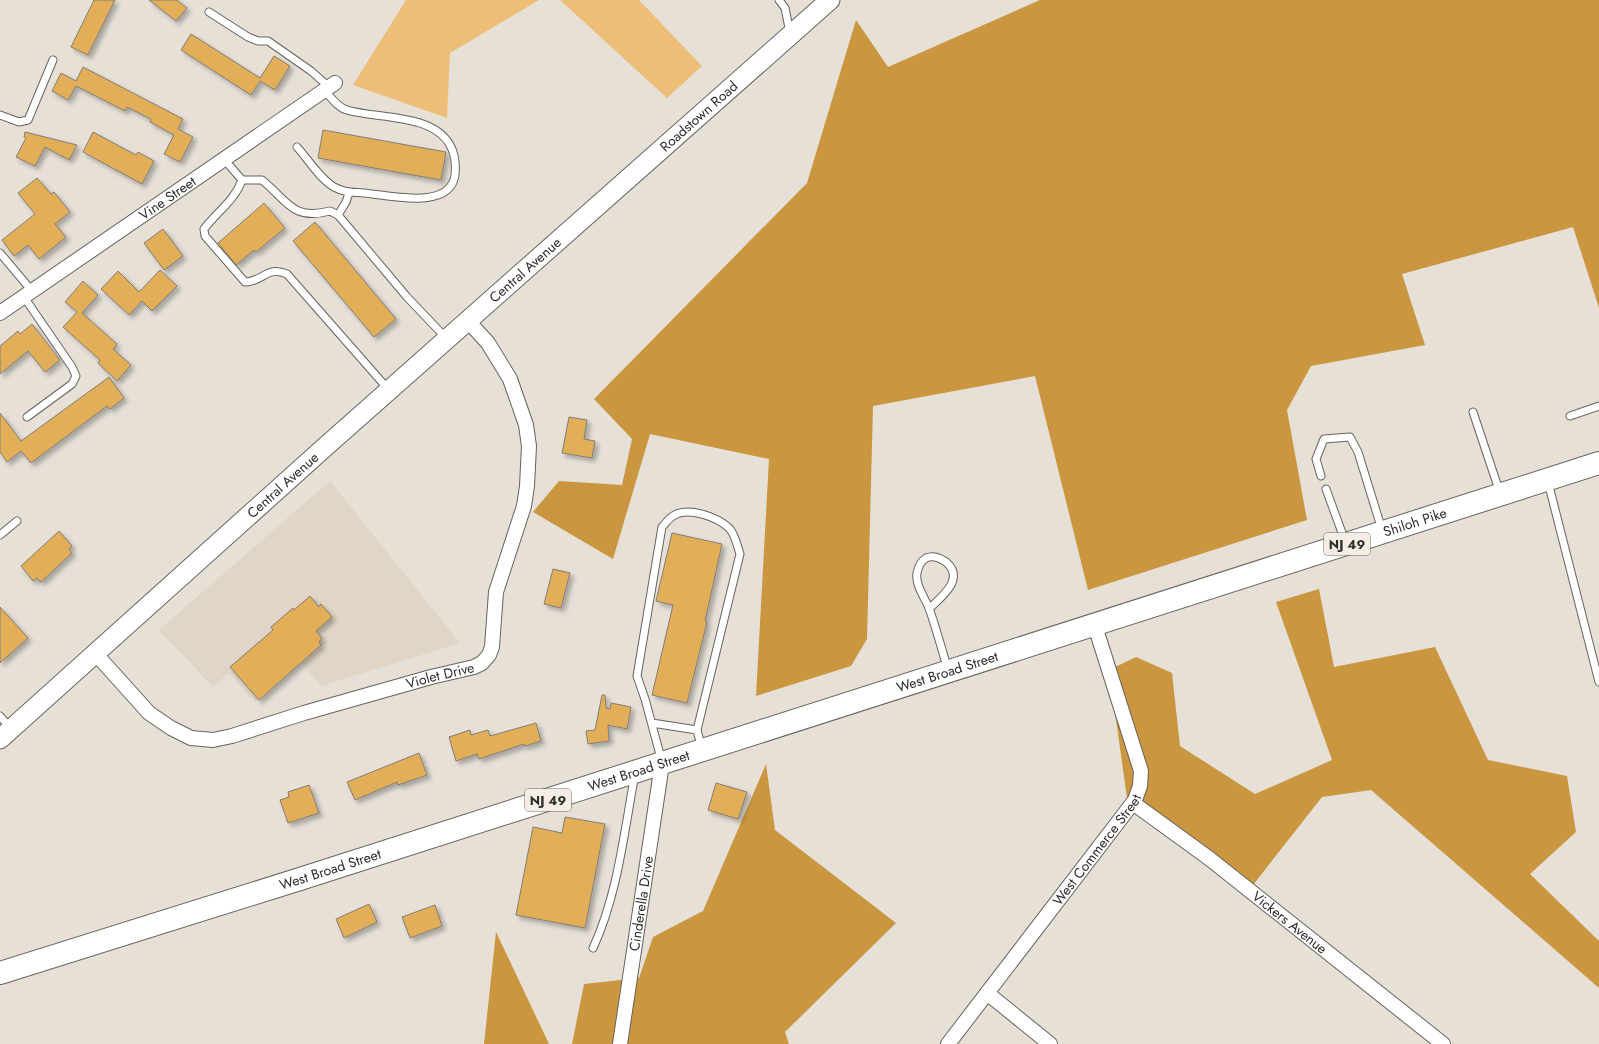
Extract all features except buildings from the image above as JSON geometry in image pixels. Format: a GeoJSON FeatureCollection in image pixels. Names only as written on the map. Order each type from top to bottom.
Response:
{"type":"FeatureCollection","features":[{"type":"Feature","properties":{"kind":"highway","name":"Shiloh Pike"},"geometry":{"type":"LineString","coordinates":[[1095,626],[1599,463]]}},
{"type":"Feature","properties":{"kind":"highway","name":"West Broad Street"},"geometry":{"type":"LineString","coordinates":[[0,973],[1095,626]]}},
{"type":"Feature","properties":{"kind":"main road","name":"Roadstown Road"},"geometry":{"type":"LineString","coordinates":[[568,232],[830,0]]}},
{"type":"Feature","properties":{"kind":"main road","name":"Central Avenue"},"geometry":{"type":"LineString","coordinates":[[4,728],[95,653],[568,232]]}},
{"type":"Feature","properties":{"kind":"street","name":"Vine Street"},"geometry":{"type":"LineString","coordinates":[[0,313],[329,86]]}},
{"type":"Feature","properties":{"kind":"street","name":"Violet Drive"},"geometry":{"type":"LineString","coordinates":[[95,653],[149,713],[172,728],[192,738],[213,740],[232,736],[304,713],[431,677],[474,667],[482,663],[489,656],[492,647],[496,592],[524,506],[527,486],[529,446],[526,425],[510,379],[500,360],[468,321]]}},
{"type":"Feature","properties":{"kind":"street","name":"West Commerce Street"},"geometry":{"type":"LineString","coordinates":[[948,1044],[1133,803],[1140,786],[1141,771],[1095,626]]}},
{"type":"Feature","properties":{"kind":"street","name":"Cinderella Drive"},"geometry":{"type":"LineString","coordinates":[[620,1044],[662,764]]}},
{"type":"Feature","properties":{"kind":"street","name":"Vickers Avenue"},"geometry":{"type":"LineString","coordinates":[[1133,803],[1210,859],[1443,1044]]}},
{"type":"Feature","properties":{"kind":"street"},"geometry":{"type":"LineString","coordinates":[[987,993],[1050,1044]]}},
{"type":"Feature","properties":{"kind":"lane"},"geometry":{"type":"LineString","coordinates":[[779,0],[785,8],[790,36]]}},
{"type":"Feature","properties":{"kind":"lane"},"geometry":{"type":"LineString","coordinates":[[209,12],[248,37],[258,41],[268,41],[311,71],[329,86],[345,110],[402,119],[437,130],[450,145],[456,164],[454,180],[448,189],[438,196],[424,198],[349,193],[333,186],[297,147]]}},
{"type":"Feature","properties":{"kind":"lane"},"geometry":{"type":"LineString","coordinates":[[0,115],[19,122],[28,120],[53,60]]}},
{"type":"Feature","properties":{"kind":"lane"},"geometry":{"type":"LineString","coordinates":[[223,158],[242,180],[262,180],[293,209],[306,214],[317,214],[330,211],[338,215],[407,297],[448,339]]}},
{"type":"Feature","properties":{"kind":"lane"},"geometry":{"type":"LineString","coordinates":[[242,180],[238,192],[216,214],[204,229],[205,236],[238,276],[245,282],[254,282],[268,272],[280,271],[287,274],[389,390]]}},
{"type":"Feature","properties":{"kind":"lane"},"geometry":{"type":"LineString","coordinates":[[338,215],[346,202],[349,193]]}},
{"type":"Feature","properties":{"kind":"lane"},"geometry":{"type":"LineString","coordinates":[[0,254],[28,294],[76,376],[72,384],[27,417]]}},
{"type":"Feature","properties":{"kind":"lane"},"geometry":{"type":"LineString","coordinates":[[1570,416],[1599,406]]}},
{"type":"Feature","properties":{"kind":"lane"},"geometry":{"type":"LineString","coordinates":[[1473,412],[1501,495]]}},
{"type":"Feature","properties":{"kind":"lane"},"geometry":{"type":"LineString","coordinates":[[1322,476],[1316,459],[1324,439],[1350,437],[1358,452],[1383,532]]}},
{"type":"Feature","properties":{"kind":"lane"},"geometry":{"type":"LineString","coordinates":[[1548,480],[1599,682]]}},
{"type":"Feature","properties":{"kind":"lane"},"geometry":{"type":"LineString","coordinates":[[1326,489],[1346,544]]}},
{"type":"Feature","properties":{"kind":"lane"},"geometry":{"type":"LineString","coordinates":[[662,764],[652,723],[637,676],[662,527],[673,515],[688,512],[700,513],[729,528],[734,535],[740,554],[697,730],[702,751]]}},
{"type":"Feature","properties":{"kind":"lane"},"geometry":{"type":"LineString","coordinates":[[0,535],[17,521]]}},
{"type":"Feature","properties":{"kind":"lane"},"geometry":{"type":"LineString","coordinates":[[929,609],[949,589],[953,582],[954,576],[948,563],[939,557],[930,557],[925,559],[920,565],[917,573],[921,590],[929,609],[949,672]]}},
{"type":"Feature","properties":{"kind":"lane"},"geometry":{"type":"LineString","coordinates":[[652,723],[697,730]]}},
{"type":"Feature","properties":{"kind":"lane"},"geometry":{"type":"LineString","coordinates":[[593,948],[604,925],[613,893],[636,772]]}},
{"type":"Feature","properties":{"kind":"shaded area"},"geometry":{"type":"Polygon","coordinates":[[[406,0],[539,0],[450,53],[447,118],[353,85],[406,0]]]}},
{"type":"Feature","properties":{"kind":"shaded area"},"geometry":{"type":"Polygon","coordinates":[[[560,0],[639,0],[702,66],[667,98],[560,0]]]}},
{"type":"Feature","properties":{"kind":"shaded area"},"geometry":{"type":"Polygon","coordinates":[[[1040,0],[1599,0],[1599,308],[1573,227],[1402,274],[1425,345],[1311,366],[1287,410],[1307,520],[1088,590],[1035,376],[873,406],[867,639],[851,666],[756,696],[769,459],[650,434],[613,559],[533,512],[559,481],[622,485],[632,439],[594,399],[807,183],[856,20],[888,67],[1040,0]]]}},
{"type":"Feature","properties":{"kind":"shaded area"},"geometry":{"type":"Polygon","coordinates":[[[330,481],[460,643],[321,686],[301,662],[255,702],[229,673],[213,687],[159,630],[330,481]]]}},
{"type":"Feature","properties":{"kind":"shaded area"},"geometry":{"type":"Polygon","coordinates":[[[1319,589],[1334,667],[1435,647],[1488,760],[1567,776],[1576,832],[1530,874],[1599,941],[1599,988],[1371,790],[1322,797],[1246,894],[1128,805],[1109,670],[1136,657],[1172,673],[1180,746],[1255,794],[1332,760],[1276,602],[1319,589]]]}},
{"type":"Feature","properties":{"kind":"shaded area"},"geometry":{"type":"Polygon","coordinates":[[[766,764],[775,830],[896,923],[785,1032],[789,1044],[572,1044],[584,984],[639,978],[653,937],[703,911],[766,764]]]}},
{"type":"Feature","properties":{"kind":"shaded area"},"geometry":{"type":"Polygon","coordinates":[[[496,932],[549,1044],[484,1044],[496,932]]]}}]}
